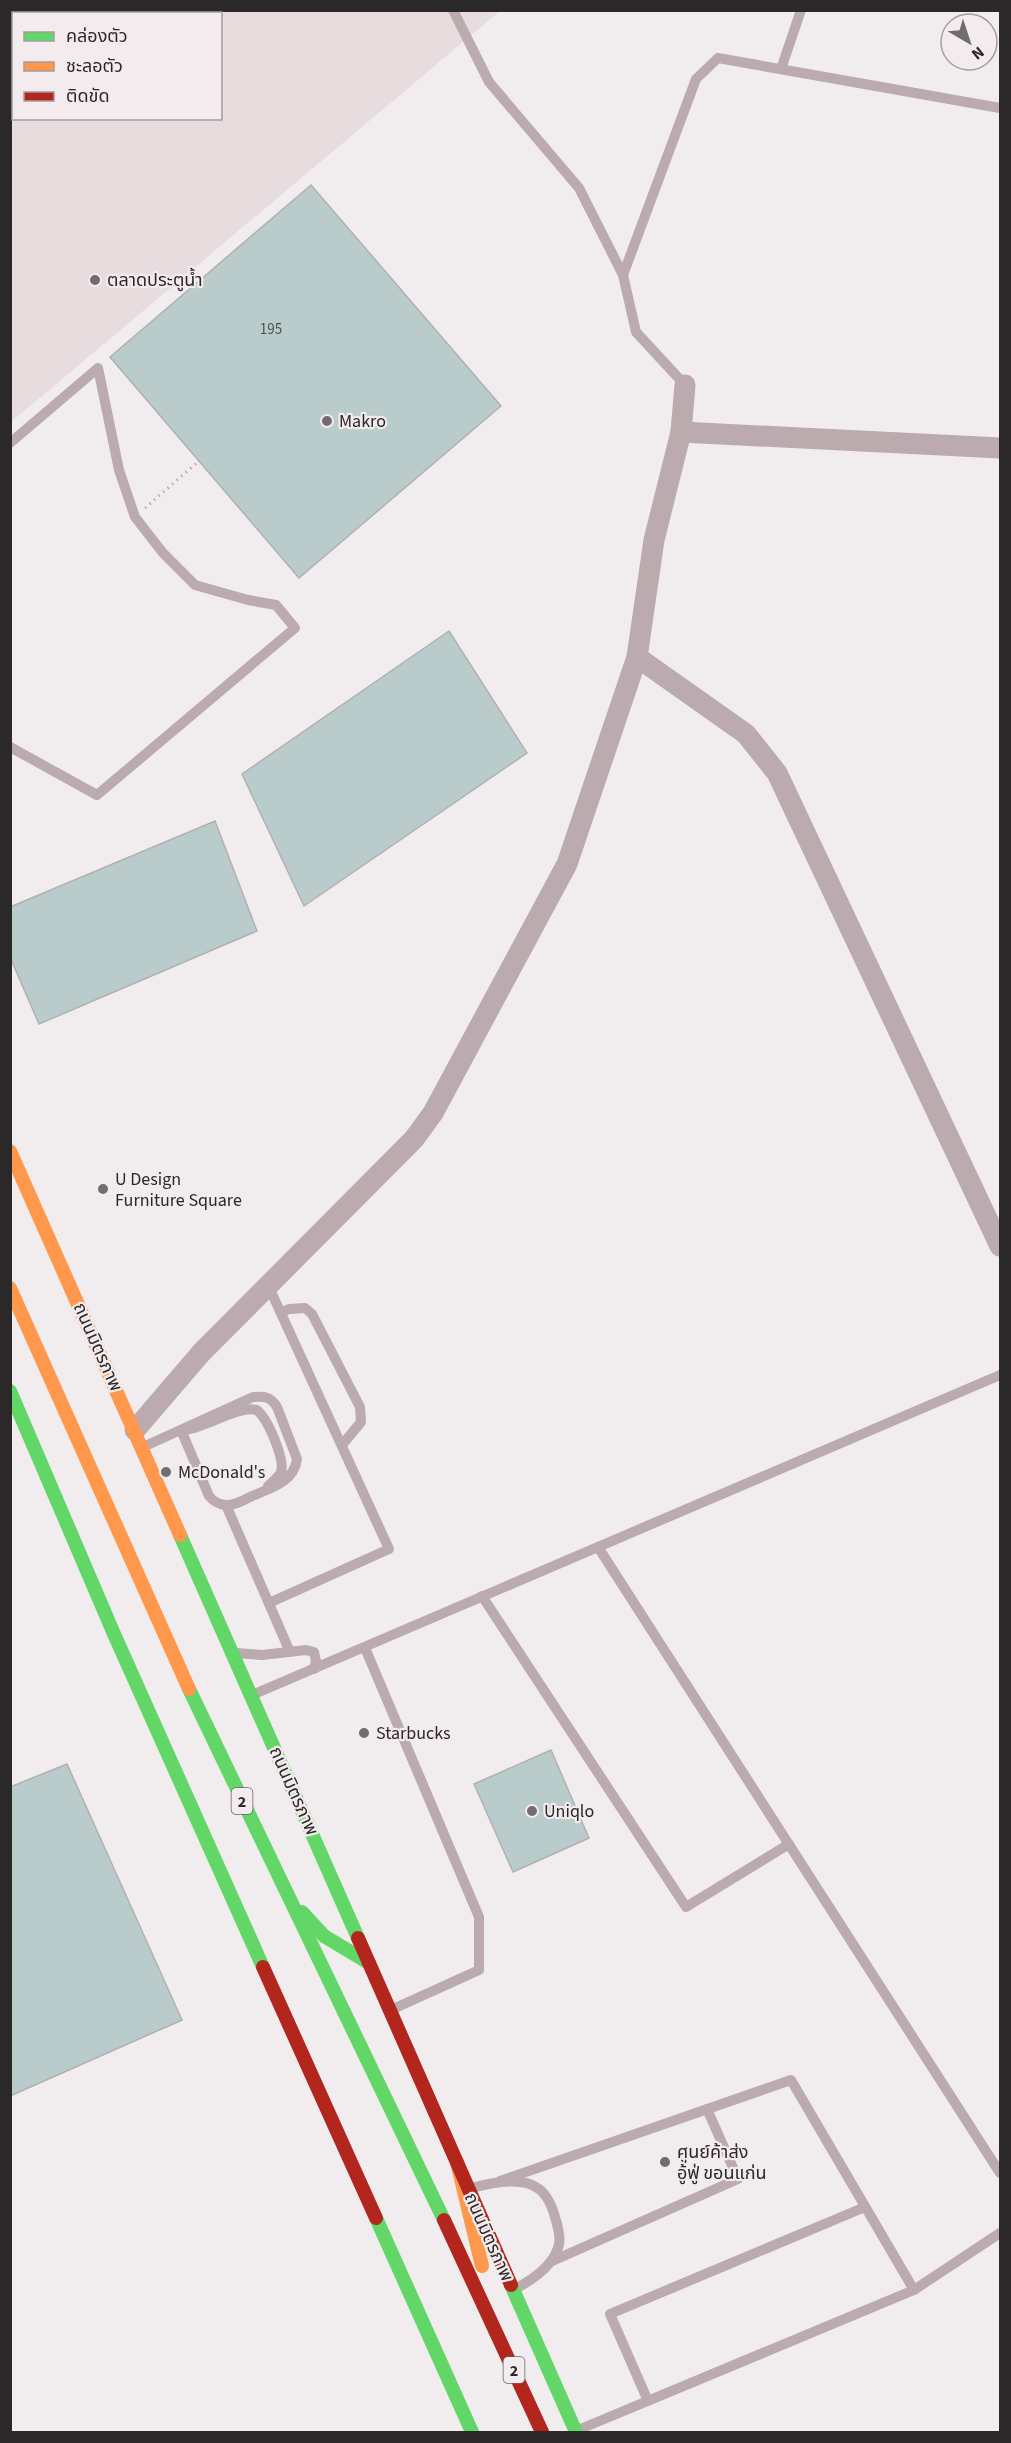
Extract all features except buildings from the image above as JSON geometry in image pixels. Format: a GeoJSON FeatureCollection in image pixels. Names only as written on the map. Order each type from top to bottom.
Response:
{"type":"FeatureCollection","features":[{"type":"Feature","properties":{"kind":"main road","name":"ถนนมิตรภาพ"},"geometry":{"type":"LineString","coordinates":[[10,1151],[139,1438],[576,2432]]}},
{"type":"Feature","properties":{"kind":"main road","name":"ถนนมิตรภาพ"},"geometry":{"type":"LineString","coordinates":[[10,1288],[168,1641],[285,1892],[498,2333],[542,2433]]}},
{"type":"Feature","properties":{"kind":"main road"},"geometry":{"type":"LineString","coordinates":[[10,1391],[97,1589],[114,1634],[472,2433]]}},
{"type":"Feature","properties":{"kind":"main road"},"geometry":{"type":"LineString","coordinates":[[285,1892],[324,1936],[369,1963]]}},
{"type":"Feature","properties":{"kind":"main road"},"geometry":{"type":"LineString","coordinates":[[457,2162],[498,2333]]}},
{"type":"Feature","properties":{"kind":"main road"},"geometry":{"type":"LineString","coordinates":[[424,2329],[458,2433]]}},
{"type":"Feature","properties":{"kind":"street"},"geometry":{"type":"LineString","coordinates":[[139,1438],[201,1353],[414,1139],[433,1113],[567,864],[637,657],[654,540],[681,432],[685,386]]}},
{"type":"Feature","properties":{"kind":"street"},"geometry":{"type":"LineString","coordinates":[[681,432],[1000,448]]}},
{"type":"Feature","properties":{"kind":"street"},"geometry":{"type":"LineString","coordinates":[[637,657],[746,734],[777,773],[1000,1246]]}},
{"type":"Feature","properties":{"kind":"lane"},"geometry":{"type":"LineString","coordinates":[[453,10],[489,82],[579,188],[623,275],[636,332],[685,386]]}},
{"type":"Feature","properties":{"kind":"lane"},"geometry":{"type":"LineString","coordinates":[[781,69],[801,10]]}},
{"type":"Feature","properties":{"kind":"lane"},"geometry":{"type":"LineString","coordinates":[[623,275],[696,79],[718,58],[1000,108]]}},
{"type":"Feature","properties":{"kind":"lane"},"geometry":{"type":"LineString","coordinates":[[10,443],[98,368],[119,470],[135,517],[163,553],[195,585],[248,600],[276,605],[295,628],[97,795],[10,747]]}},
{"type":"Feature","properties":{"kind":"lane"},"geometry":{"type":"LineString","coordinates":[[268,1285],[389,1549],[269,1603]]}},
{"type":"Feature","properties":{"kind":"lane"},"geometry":{"type":"LineString","coordinates":[[282,1312],[305,1308],[312,1314],[360,1407],[361,1422],[342,1445]]}},
{"type":"Feature","properties":{"kind":"lane"},"geometry":{"type":"LineString","coordinates":[[251,1695],[1000,1375]]}},
{"type":"Feature","properties":{"kind":"lane"},"geometry":{"type":"LineString","coordinates":[[265,1396],[273,1400],[297,1459],[296,1466],[289,1477],[279,1485],[226,1505],[218,1503],[209,1496],[181,1430],[195,1421],[253,1397],[265,1396]]}},
{"type":"Feature","properties":{"kind":"lane"},"geometry":{"type":"LineString","coordinates":[[139,1438],[199,1428],[245,1409],[257,1410],[262,1414],[282,1460],[278,1476],[261,1492]]}},
{"type":"Feature","properties":{"kind":"lane"},"geometry":{"type":"LineString","coordinates":[[226,1505],[290,1652]]}},
{"type":"Feature","properties":{"kind":"lane"},"geometry":{"type":"LineString","coordinates":[[598,1547],[1000,2173]]}},
{"type":"Feature","properties":{"kind":"lane"},"geometry":{"type":"LineString","coordinates":[[482,1596],[686,1907],[789,1844]]}},
{"type":"Feature","properties":{"kind":"lane"},"geometry":{"type":"LineString","coordinates":[[365,1648],[479,1917],[479,1970],[390,2010]]}},
{"type":"Feature","properties":{"kind":"lane"},"geometry":{"type":"LineString","coordinates":[[233,1652],[262,1655],[306,1650],[314,1652],[316,1661],[314,1669]]}},
{"type":"Feature","properties":{"kind":"lane"},"geometry":{"type":"LineString","coordinates":[[469,2189],[500,2181],[791,2080],[914,2290]]}},
{"type":"Feature","properties":{"kind":"lane"},"geometry":{"type":"LineString","coordinates":[[550,2262],[738,2179],[707,2109]]}},
{"type":"Feature","properties":{"kind":"lane"},"geometry":{"type":"LineString","coordinates":[[500,2181],[522,2183],[539,2188],[553,2208],[559,2244],[550,2262],[533,2280],[513,2290]]}},
{"type":"Feature","properties":{"kind":"lane"},"geometry":{"type":"LineString","coordinates":[[648,2401],[610,2314],[865,2207]]}},
{"type":"Feature","properties":{"kind":"lane"},"geometry":{"type":"LineString","coordinates":[[576,2432],[914,2290],[1000,2234]]}},
{"type":"Feature","properties":{"kind":"path"},"geometry":{"type":"LineString","coordinates":[[135,517],[199,461]]}},
{"type":"Feature","properties":{"kind":"shaded area","name":"ตลาดประตูน้ำ"},"geometry":{"type":"Polygon","coordinates":[[[11,11],[500,11],[11,422],[11,11]]]}},
{"type":"Feature","properties":{"kind":"traffic: fast"},"geometry":{"type":"LineString","coordinates":[[10,1391],[114,1634],[263,1967]]}},
{"type":"Feature","properties":{"kind":"traffic: fast"},"geometry":{"type":"LineString","coordinates":[[180,1535],[358,1938]]}},
{"type":"Feature","properties":{"kind":"traffic: fast"},"geometry":{"type":"LineString","coordinates":[[189,1689],[444,2220]]}},
{"type":"Feature","properties":{"kind":"traffic: fast"},"geometry":{"type":"LineString","coordinates":[[302,1912],[324,1936],[369,1963]]}},
{"type":"Feature","properties":{"kind":"traffic: fast"},"geometry":{"type":"LineString","coordinates":[[376,2218],[472,2432]]}},
{"type":"Feature","properties":{"kind":"traffic: fast"},"geometry":{"type":"LineString","coordinates":[[511,2285],[576,2432]]}},
{"type":"Feature","properties":{"kind":"traffic: slow"},"geometry":{"type":"LineString","coordinates":[[10,1151],[180,1535]]}},
{"type":"Feature","properties":{"kind":"traffic: slow"},"geometry":{"type":"LineString","coordinates":[[10,1288],[189,1689]]}},
{"type":"Feature","properties":{"kind":"traffic: slow"},"geometry":{"type":"LineString","coordinates":[[457,2162],[482,2266]]}},
{"type":"Feature","properties":{"kind":"traffic: jam"},"geometry":{"type":"LineString","coordinates":[[358,1938],[511,2285]]}},
{"type":"Feature","properties":{"kind":"traffic: jam"},"geometry":{"type":"LineString","coordinates":[[263,1967],[376,2218]]}},
{"type":"Feature","properties":{"kind":"traffic: jam"},"geometry":{"type":"LineString","coordinates":[[444,2220],[542,2432]]}},
{"type":"Feature","properties":{"kind":"place","name":"ตลาดประตูน้ำ"},"geometry":{"type":"Point","coordinates":[95,280]}},
{"type":"Feature","properties":{"kind":"place","name":"Makro"},"geometry":{"type":"Point","coordinates":[327,421]}},
{"type":"Feature","properties":{"kind":"place","name":"U Design Furniture Square"},"geometry":{"type":"Point","coordinates":[103,1189]}},
{"type":"Feature","properties":{"kind":"place","name":"McDonald's"},"geometry":{"type":"Point","coordinates":[166,1472]}},
{"type":"Feature","properties":{"kind":"place","name":"Starbucks"},"geometry":{"type":"Point","coordinates":[364,1733]}},
{"type":"Feature","properties":{"kind":"place","name":"Uniqlo"},"geometry":{"type":"Point","coordinates":[532,1811]}},
{"type":"Feature","properties":{"kind":"place","name":"ศูนย์ค้าส่ง อู้ฟู่ ขอนแก่น"},"geometry":{"type":"Point","coordinates":[665,2162]}}]}
